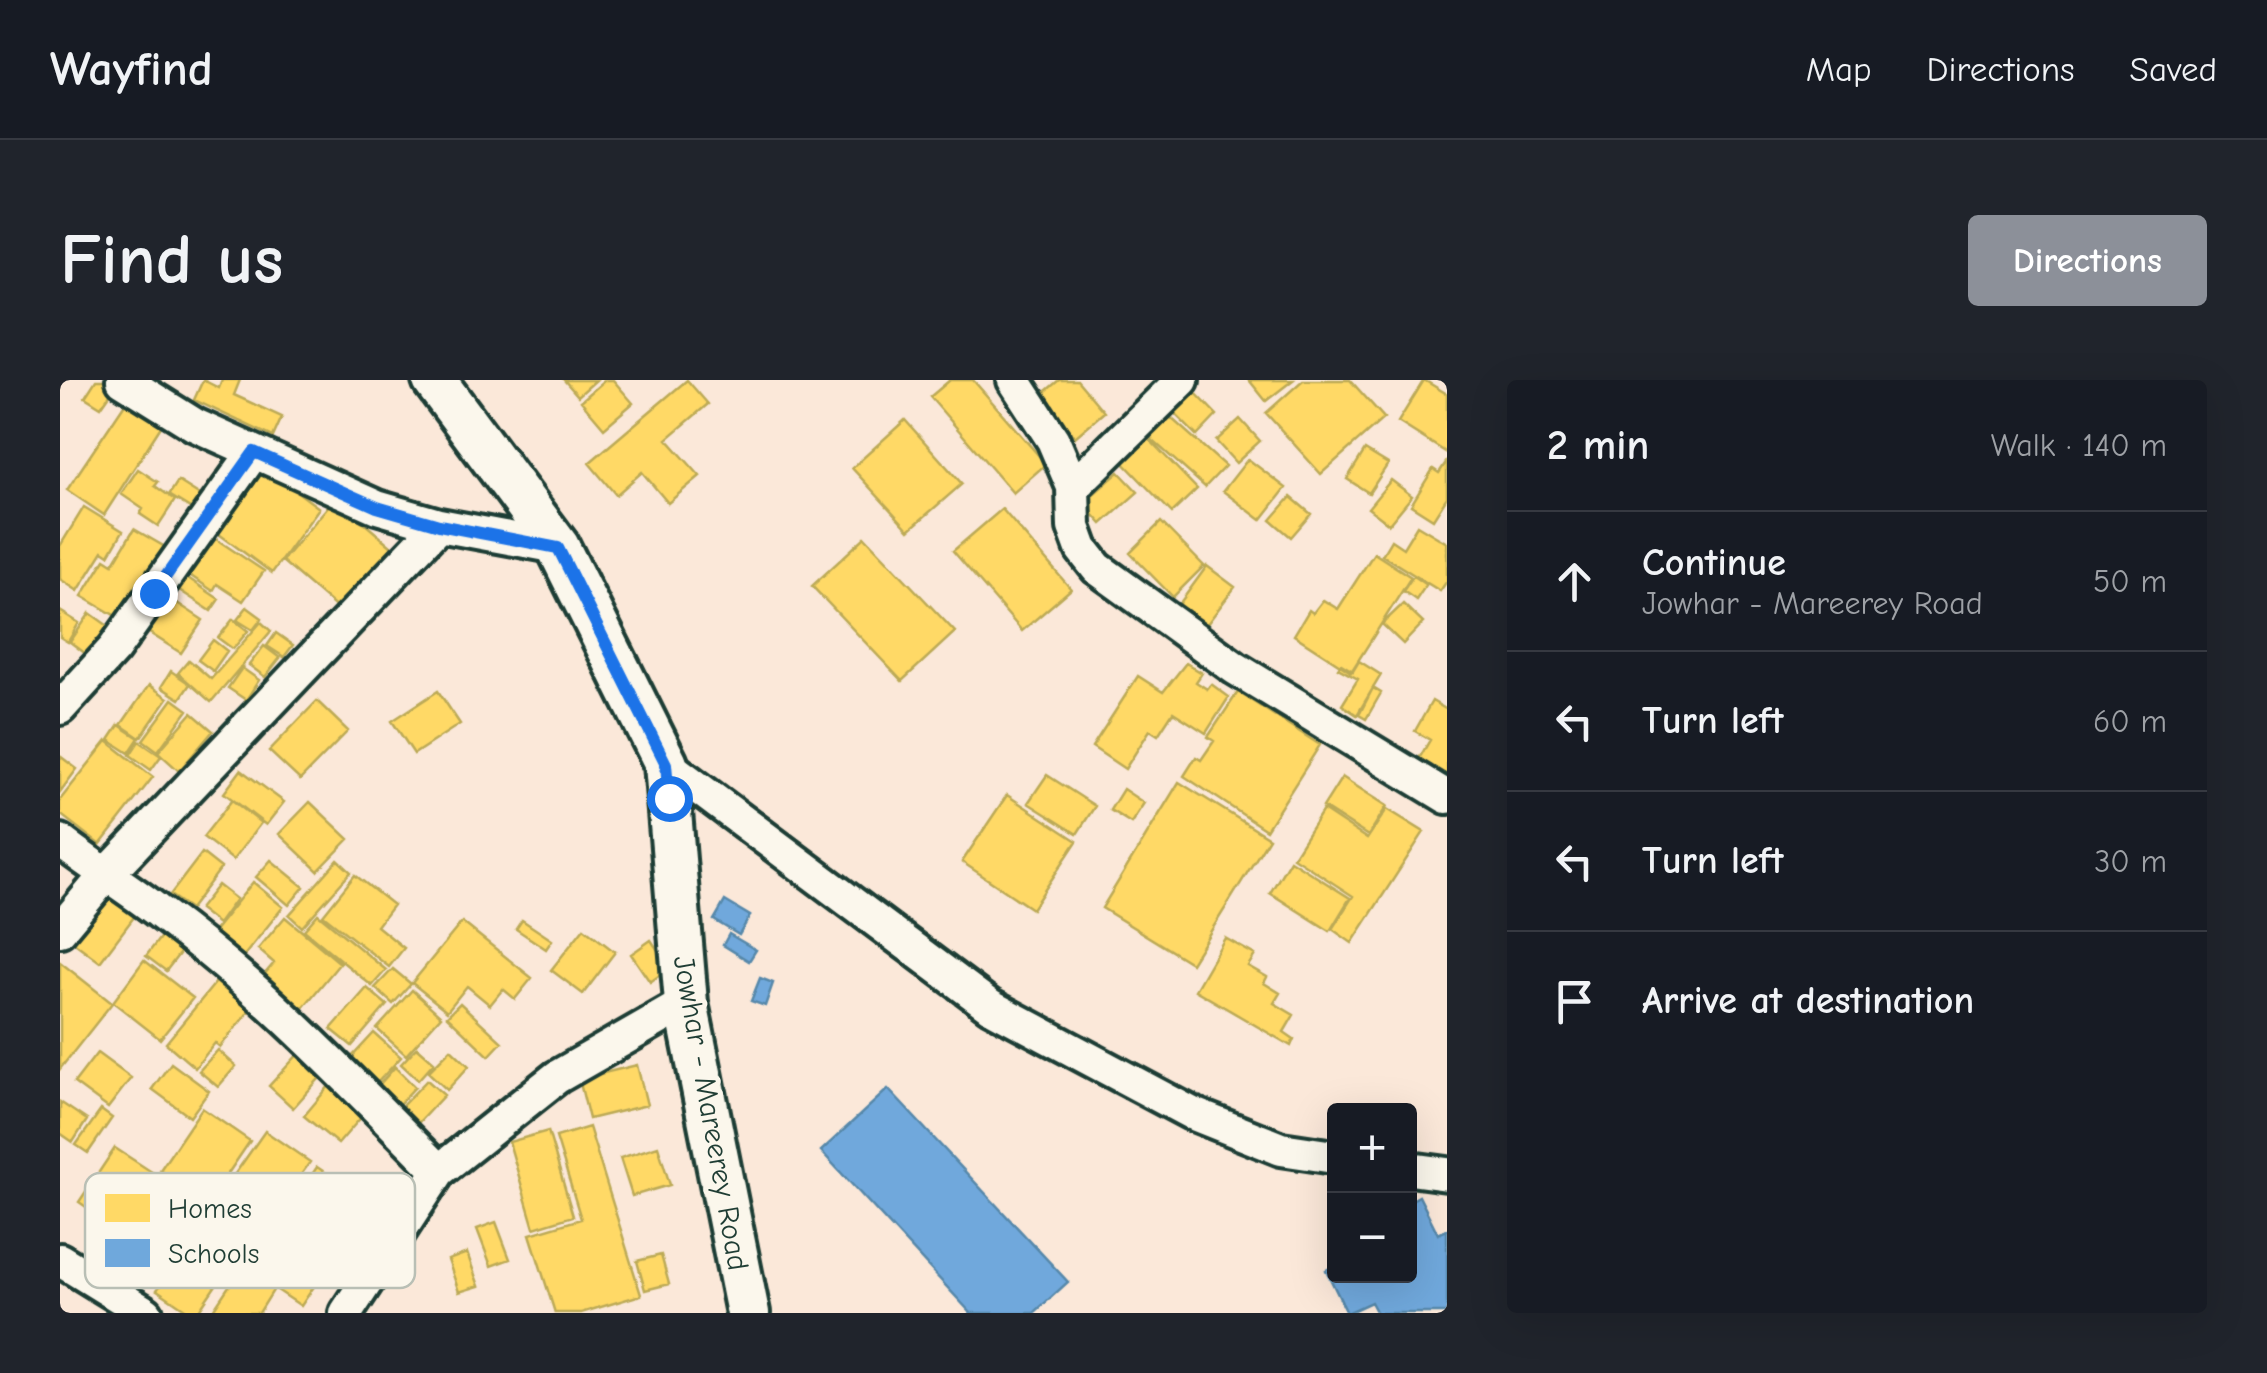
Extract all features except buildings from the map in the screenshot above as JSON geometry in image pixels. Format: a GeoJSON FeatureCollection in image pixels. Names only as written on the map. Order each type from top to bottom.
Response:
{"type":"FeatureCollection","features":[{"type":"Feature","properties":{"kind":"street"},"geometry":{"type":"LineString","coordinates":[[124,380],[195,425],[377,507],[439,525],[558,548]]}},
{"type":"Feature","properties":{"kind":"street","name":"Jowhar - Mareerey Road"},"geometry":{"type":"LineString","coordinates":[[434,380],[558,548],[666,764],[686,1004],[748,1313]]}},
{"type":"Feature","properties":{"kind":"street"},"geometry":{"type":"LineString","coordinates":[[1014,380],[1052,440],[1073,487],[1074,528],[1082,549],[1097,568],[1236,668],[1392,767],[1447,797]]}},
{"type":"Feature","properties":{"kind":"street"},"geometry":{"type":"LineString","coordinates":[[1073,487],[1182,380]]}},
{"type":"Feature","properties":{"kind":"street"},"geometry":{"type":"LineString","coordinates":[[60,708],[114,649],[254,452]]}},
{"type":"Feature","properties":{"kind":"street"},"geometry":{"type":"LineString","coordinates":[[60,930],[105,876],[439,525]]}},
{"type":"Feature","properties":{"kind":"street"},"geometry":{"type":"LineString","coordinates":[[666,764],[990,1006],[1191,1113],[1280,1149],[1327,1156]]}},
{"type":"Feature","properties":{"kind":"street"},"geometry":{"type":"LineString","coordinates":[[60,841],[159,911],[225,966],[323,1054],[439,1171]]}},
{"type":"Feature","properties":{"kind":"street"},"geometry":{"type":"LineString","coordinates":[[415,1208],[439,1171],[556,1077],[686,1004]]}},
{"type":"Feature","properties":{"kind":"street"},"geometry":{"type":"LineString","coordinates":[[1417,1169],[1447,1174]]}},
{"type":"Feature","properties":{"kind":"street"},"geometry":{"type":"LineString","coordinates":[[60,1260],[85,1275]]}},
{"type":"Feature","properties":{"kind":"street"},"geometry":{"type":"LineString","coordinates":[[105,1288],[146,1313]]}},
{"type":"Feature","properties":{"kind":"street"},"geometry":{"type":"LineString","coordinates":[[346,1313],[362,1288]]}},
{"type":"Feature","properties":{"kind":"route"},"geometry":{"type":"LineString","coordinates":[[154,593],[254,452],[377,507],[439,525],[558,548],[666,764],[669,798]]}}]}
